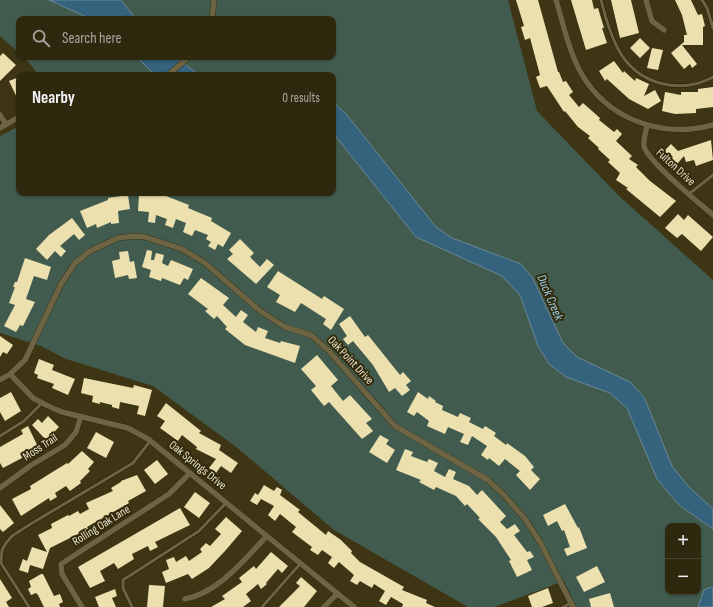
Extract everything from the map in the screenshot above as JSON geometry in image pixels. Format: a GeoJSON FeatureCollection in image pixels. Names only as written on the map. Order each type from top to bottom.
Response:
{"type":"FeatureCollection","features":[{"type":"Feature","properties":{"kind":"street"},"geometry":{"type":"LineString","coordinates":[[212,16],[214,0]]}},
{"type":"Feature","properties":{"kind":"street"},"geometry":{"type":"LineString","coordinates":[[556,0],[572,52],[585,80],[613,109],[635,121],[647,125],[677,130],[713,125]]}},
{"type":"Feature","properties":{"kind":"street"},"geometry":{"type":"LineString","coordinates":[[646,0],[652,20],[664,30]]}},
{"type":"Feature","properties":{"kind":"street"},"geometry":{"type":"LineString","coordinates":[[172,72],[186,60]]}},
{"type":"Feature","properties":{"kind":"street"},"geometry":{"type":"LineString","coordinates":[[0,115],[6,124]]}},
{"type":"Feature","properties":{"kind":"street"},"geometry":{"type":"LineString","coordinates":[[0,128],[16,119]]}},
{"type":"Feature","properties":{"kind":"street","name":"Fulton Drive"},"geometry":{"type":"LineString","coordinates":[[647,125],[644,140],[647,154],[661,170],[713,215]]}},
{"type":"Feature","properties":{"kind":"street","name":"Oak Point Drive"},"geometry":{"type":"LineString","coordinates":[[0,380],[10,374],[25,360],[33,346],[61,284],[75,263],[90,251],[113,240],[135,236],[145,236],[182,249],[205,263],[259,310],[285,327],[311,335],[328,350],[395,426],[468,468],[494,485],[525,519],[540,542],[572,605]]}},
{"type":"Feature","properties":{"kind":"street","name":"Oak Springs Drive"},"geometry":{"type":"LineString","coordinates":[[10,374],[33,398],[42,403],[62,412],[128,428],[150,441],[190,472],[266,537],[354,607]]}},
{"type":"Feature","properties":{"kind":"street","name":"Moss Trail"},"geometry":{"type":"LineString","coordinates":[[0,488],[30,466],[65,444],[76,432],[81,416]]}},
{"type":"Feature","properties":{"kind":"street","name":"Rolling Oak Lane"},"geometry":{"type":"LineString","coordinates":[[82,607],[62,574],[61,564],[169,494],[190,472]]}},
{"type":"Feature","properties":{"kind":"street"},"geometry":{"type":"LineString","coordinates":[[185,599],[199,597],[219,582],[235,569],[266,537]]}},
{"type":"Feature","properties":{"kind":"street"},"geometry":{"type":"LineString","coordinates":[[324,607],[337,594]]}},
{"type":"Feature","properties":{"kind":"lane"},"geometry":{"type":"LineString","coordinates":[[601,0],[608,27],[618,50],[634,71],[664,84],[680,86],[692,85],[713,77]]}},
{"type":"Feature","properties":{"kind":"lane"},"geometry":{"type":"LineString","coordinates":[[702,0],[707,8],[713,28]]}},
{"type":"Feature","properties":{"kind":"lane"},"geometry":{"type":"LineString","coordinates":[[689,194],[713,175]]}},
{"type":"Feature","properties":{"kind":"lane"},"geometry":{"type":"LineString","coordinates":[[0,436],[24,421],[42,403]]}},
{"type":"Feature","properties":{"kind":"lane"},"geometry":{"type":"LineString","coordinates":[[29,607],[1,563],[2,550],[6,544],[12,536],[29,525],[133,463],[150,441]]}},
{"type":"Feature","properties":{"kind":"lane"},"geometry":{"type":"LineString","coordinates":[[132,607],[123,588],[123,580],[199,531],[226,503]]}},
{"type":"Feature","properties":{"kind":"lane"},"geometry":{"type":"LineString","coordinates":[[262,607],[300,564]]}},
{"type":"Feature","properties":{"kind":"lane"},"geometry":{"type":"LineString","coordinates":[[563,607],[572,605]]}},
{"type":"Feature","properties":{"kind":"green space"},"geometry":{"type":"Polygon","coordinates":[[[0,0],[508,0],[537,111],[619,196],[713,280],[713,607],[576,607],[564,581],[494,607],[468,607],[334,530],[235,446],[153,386],[66,359],[41,346],[0,333],[0,136],[16,128],[16,196],[336,196],[336,72],[36,72],[26,60],[336,60],[336,16],[16,16],[16,50],[0,36],[0,0]]]}},
{"type":"Feature","properties":{"kind":"water"},"geometry":{"type":"Polygon","coordinates":[[[49,0],[121,0],[134,16],[84,16],[49,0]]]}},
{"type":"Feature","properties":{"kind":"water"},"geometry":{"type":"Polygon","coordinates":[[[140,60],[179,60],[195,72],[152,72],[140,60]]]}},
{"type":"Feature","properties":{"kind":"water"},"geometry":{"type":"Polygon","coordinates":[[[336,105],[347,115],[436,227],[452,238],[521,264],[532,277],[563,343],[577,357],[630,382],[644,397],[672,466],[688,486],[713,509],[713,529],[679,505],[657,479],[627,408],[610,393],[566,377],[549,364],[538,346],[520,295],[502,276],[416,237],[336,137],[336,105]]]}},
{"type":"Feature","properties":{"kind":"water"},"geometry":{"type":"Polygon","coordinates":[[[711,587],[713,588],[713,607],[698,607],[704,590],[711,587]]]}},
{"type":"Feature","properties":{"kind":"building"},"geometry":{"type":"Polygon","coordinates":[[[516,0],[538,0],[558,72],[563,82],[566,81],[573,92],[569,95],[579,107],[583,103],[600,118],[599,120],[614,132],[617,129],[622,134],[616,141],[632,156],[629,159],[638,165],[636,167],[650,181],[676,201],[660,217],[626,189],[628,188],[616,180],[620,173],[608,162],[610,160],[588,138],[590,136],[578,127],[565,111],[564,112],[547,86],[540,88],[536,77],[540,75],[530,38],[525,40],[521,27],[524,26],[516,0]]]}},
{"type":"Feature","properties":{"kind":"building"},"geometry":{"type":"Polygon","coordinates":[[[571,0],[592,0],[594,9],[598,8],[607,43],[586,50],[571,0]]]}},
{"type":"Feature","properties":{"kind":"building"},"geometry":{"type":"Polygon","coordinates":[[[611,0],[631,0],[639,33],[620,38],[611,0]]]}},
{"type":"Feature","properties":{"kind":"building"},"geometry":{"type":"Polygon","coordinates":[[[675,0],[691,0],[698,15],[702,14],[705,26],[703,27],[703,45],[682,45],[697,64],[692,68],[690,64],[684,69],[671,53],[684,42],[684,35],[687,35],[682,15],[675,0]]]}},
{"type":"Feature","properties":{"kind":"building"},"geometry":{"type":"Polygon","coordinates":[[[640,38],[650,48],[640,58],[630,48],[640,38]]]}},
{"type":"Feature","properties":{"kind":"building"},"geometry":{"type":"Polygon","coordinates":[[[652,48],[663,50],[658,70],[647,68],[652,48]]]}},
{"type":"Feature","properties":{"kind":"building"},"geometry":{"type":"Polygon","coordinates":[[[3,53],[16,65],[0,81],[0,56],[3,53]]]}},
{"type":"Feature","properties":{"kind":"building"},"geometry":{"type":"Polygon","coordinates":[[[614,61],[623,73],[624,71],[635,81],[636,78],[649,84],[644,96],[655,90],[661,101],[648,109],[629,99],[607,79],[605,81],[599,71],[614,61]]]}},
{"type":"Feature","properties":{"kind":"building"},"geometry":{"type":"Polygon","coordinates":[[[16,78],[16,96],[9,81],[16,78]]]}},
{"type":"Feature","properties":{"kind":"building"},"geometry":{"type":"Polygon","coordinates":[[[713,87],[713,107],[696,109],[696,113],[675,114],[662,111],[665,92],[681,95],[681,92],[698,92],[698,89],[713,87]]]}},
{"type":"Feature","properties":{"kind":"building"},"geometry":{"type":"Polygon","coordinates":[[[711,140],[713,160],[696,166],[694,160],[686,162],[684,156],[677,164],[664,151],[671,144],[678,151],[711,140]]]}},
{"type":"Feature","properties":{"kind":"building"},"geometry":{"type":"Polygon","coordinates":[[[128,196],[130,209],[118,211],[119,223],[111,224],[111,222],[97,228],[96,224],[87,228],[80,211],[108,200],[108,198],[128,196]]]}},
{"type":"Feature","properties":{"kind":"building"},"geometry":{"type":"Polygon","coordinates":[[[139,196],[166,196],[189,205],[188,208],[212,218],[211,221],[231,233],[223,247],[218,244],[215,250],[208,246],[211,242],[206,239],[208,235],[195,230],[192,236],[183,232],[186,223],[176,219],[173,228],[165,225],[167,219],[156,215],[155,223],[148,222],[149,212],[138,211],[139,196]]]}},
{"type":"Feature","properties":{"kind":"building"},"geometry":{"type":"Polygon","coordinates":[[[678,214],[684,220],[688,215],[713,237],[701,251],[682,234],[677,238],[665,228],[678,214]]]}},
{"type":"Feature","properties":{"kind":"building"},"geometry":{"type":"Polygon","coordinates":[[[72,218],[85,235],[79,240],[74,234],[60,246],[66,251],[61,257],[55,251],[47,260],[36,249],[49,235],[72,218]]]}},
{"type":"Feature","properties":{"kind":"building"},"geometry":{"type":"Polygon","coordinates":[[[240,239],[254,253],[250,257],[260,267],[267,259],[274,265],[256,284],[227,259],[233,254],[229,250],[240,239]]]}},
{"type":"Feature","properties":{"kind":"building"},"geometry":{"type":"Polygon","coordinates":[[[147,250],[152,251],[151,260],[154,260],[156,253],[164,255],[162,263],[168,266],[171,260],[193,269],[188,280],[184,278],[180,285],[162,278],[161,281],[149,277],[151,270],[142,267],[147,250]]]}},
{"type":"Feature","properties":{"kind":"building"},"geometry":{"type":"Polygon","coordinates":[[[128,251],[130,262],[134,261],[137,278],[129,279],[128,275],[115,278],[112,261],[120,259],[119,252],[128,251]]]}},
{"type":"Feature","properties":{"kind":"building"},"geometry":{"type":"Polygon","coordinates":[[[25,258],[51,267],[47,280],[34,276],[26,299],[35,302],[23,326],[20,325],[16,332],[4,326],[15,305],[9,303],[15,287],[13,287],[15,282],[17,282],[25,258]]]}},
{"type":"Feature","properties":{"kind":"building"},"geometry":{"type":"Polygon","coordinates":[[[278,271],[322,299],[324,296],[344,309],[331,330],[323,324],[326,319],[301,303],[295,312],[276,302],[280,295],[267,287],[278,271]]]}},
{"type":"Feature","properties":{"kind":"building"},"geometry":{"type":"Polygon","coordinates":[[[201,278],[229,298],[223,305],[236,317],[241,310],[248,315],[243,322],[256,332],[258,327],[268,331],[265,338],[280,343],[281,341],[300,346],[295,363],[245,345],[225,329],[227,327],[217,316],[214,319],[205,311],[208,309],[188,294],[201,278]]]}},
{"type":"Feature","properties":{"kind":"building"},"geometry":{"type":"Polygon","coordinates":[[[350,316],[365,337],[368,335],[400,375],[403,372],[411,381],[406,385],[410,390],[402,396],[395,388],[389,392],[373,365],[353,341],[348,345],[343,339],[347,336],[339,324],[350,316]]]}},
{"type":"Feature","properties":{"kind":"building"},"geometry":{"type":"Polygon","coordinates":[[[0,336],[13,345],[7,354],[3,352],[0,357],[0,336]]]}},
{"type":"Feature","properties":{"kind":"building"},"geometry":{"type":"Polygon","coordinates":[[[317,355],[338,380],[331,386],[343,401],[350,395],[372,419],[366,423],[373,431],[362,439],[329,402],[324,406],[311,390],[316,386],[301,369],[317,355]]]}},
{"type":"Feature","properties":{"kind":"building"},"geometry":{"type":"Polygon","coordinates":[[[39,359],[54,365],[52,370],[75,379],[68,395],[52,388],[54,384],[37,378],[38,375],[34,373],[39,359]]]}},
{"type":"Feature","properties":{"kind":"building"},"geometry":{"type":"Polygon","coordinates":[[[84,378],[133,388],[134,385],[152,390],[145,416],[137,414],[139,406],[120,402],[119,409],[112,407],[112,405],[92,402],[93,396],[81,393],[84,378]]]}},
{"type":"Feature","properties":{"kind":"building"},"geometry":{"type":"Polygon","coordinates":[[[11,392],[21,411],[5,421],[0,412],[0,398],[11,392]]]}},
{"type":"Feature","properties":{"kind":"building"},"geometry":{"type":"Polygon","coordinates":[[[418,392],[428,399],[429,396],[436,401],[435,402],[443,406],[442,410],[458,417],[460,413],[471,418],[469,422],[483,429],[485,426],[496,433],[494,436],[525,456],[534,467],[531,470],[540,479],[530,490],[516,475],[520,471],[505,459],[499,466],[489,458],[488,460],[481,455],[487,446],[472,436],[468,445],[460,442],[464,434],[448,427],[445,434],[427,426],[429,421],[417,412],[414,416],[407,412],[418,392]]]}},
{"type":"Feature","properties":{"kind":"building"},"geometry":{"type":"Polygon","coordinates":[[[166,403],[201,431],[199,433],[221,445],[219,450],[238,463],[231,473],[221,466],[216,473],[209,468],[216,459],[196,449],[197,447],[182,435],[178,441],[160,428],[165,421],[157,416],[166,403]]]}},
{"type":"Feature","properties":{"kind":"building"},"geometry":{"type":"Polygon","coordinates":[[[48,416],[59,427],[46,440],[32,425],[38,419],[42,423],[48,416]]]}},
{"type":"Feature","properties":{"kind":"building"},"geometry":{"type":"Polygon","coordinates":[[[28,426],[39,449],[3,468],[0,463],[0,447],[23,434],[21,430],[28,426]]]}},
{"type":"Feature","properties":{"kind":"building"},"geometry":{"type":"Polygon","coordinates":[[[96,432],[114,442],[106,458],[87,448],[96,432]]]}},
{"type":"Feature","properties":{"kind":"building"},"geometry":{"type":"Polygon","coordinates":[[[380,435],[389,440],[386,444],[395,450],[387,463],[369,452],[380,435]]]}},
{"type":"Feature","properties":{"kind":"building"},"geometry":{"type":"Polygon","coordinates":[[[405,449],[413,452],[411,456],[427,462],[429,459],[438,463],[434,471],[445,477],[449,469],[456,472],[453,479],[469,486],[477,495],[482,490],[506,516],[500,522],[507,529],[515,524],[520,531],[514,535],[527,552],[530,551],[534,557],[527,560],[532,570],[517,577],[509,561],[511,560],[496,537],[478,519],[480,518],[467,504],[465,506],[456,496],[436,487],[434,490],[419,482],[421,480],[396,470],[405,449]]]}},
{"type":"Feature","properties":{"kind":"building"},"geometry":{"type":"Polygon","coordinates":[[[82,451],[94,462],[88,469],[90,471],[80,481],[81,483],[70,491],[66,486],[55,493],[57,497],[50,501],[49,498],[21,516],[12,499],[31,489],[30,486],[67,463],[68,464],[82,451]]]}},
{"type":"Feature","properties":{"kind":"building"},"geometry":{"type":"Polygon","coordinates":[[[157,460],[168,474],[155,484],[144,470],[157,460]]]}},
{"type":"Feature","properties":{"kind":"building"},"geometry":{"type":"Polygon","coordinates":[[[137,475],[146,491],[128,501],[129,503],[87,527],[88,529],[50,548],[43,569],[30,565],[28,573],[19,570],[23,559],[27,561],[32,547],[47,552],[38,535],[52,528],[51,524],[78,511],[80,514],[89,509],[86,503],[113,491],[111,488],[121,481],[137,475]]]}},
{"type":"Feature","properties":{"kind":"building"},"geometry":{"type":"Polygon","coordinates":[[[264,485],[274,491],[277,487],[282,490],[280,495],[300,510],[298,512],[326,535],[328,531],[341,540],[360,562],[404,587],[402,590],[427,600],[426,603],[435,607],[402,607],[403,604],[391,597],[386,605],[379,601],[385,591],[374,584],[372,588],[360,581],[357,585],[350,581],[354,575],[339,562],[334,568],[328,563],[332,557],[322,550],[318,555],[310,550],[312,547],[292,532],[296,527],[280,514],[275,521],[268,515],[274,506],[261,499],[257,505],[250,501],[255,493],[258,495],[264,485]]]}},
{"type":"Feature","properties":{"kind":"building"},"geometry":{"type":"Polygon","coordinates":[[[195,492],[210,503],[199,518],[184,507],[195,492]]]}},
{"type":"Feature","properties":{"kind":"building"},"geometry":{"type":"Polygon","coordinates":[[[565,504],[578,528],[579,527],[587,548],[567,556],[564,549],[570,547],[564,530],[562,531],[557,521],[548,526],[543,515],[565,504]]]}},
{"type":"Feature","properties":{"kind":"building"},"geometry":{"type":"Polygon","coordinates":[[[0,505],[14,523],[3,532],[0,529],[0,505]]]}},
{"type":"Feature","properties":{"kind":"building"},"geometry":{"type":"Polygon","coordinates":[[[180,508],[190,525],[155,542],[158,547],[150,551],[148,546],[132,554],[134,559],[118,569],[114,563],[100,571],[105,581],[90,588],[78,567],[180,508]]]}},
{"type":"Feature","properties":{"kind":"building"},"geometry":{"type":"Polygon","coordinates":[[[226,517],[242,531],[225,551],[209,568],[192,579],[188,574],[166,583],[162,572],[169,569],[166,560],[174,557],[176,562],[186,556],[189,561],[202,552],[200,549],[206,543],[210,546],[221,534],[215,529],[226,517]]]}},
{"type":"Feature","properties":{"kind":"building"},"geometry":{"type":"Polygon","coordinates":[[[271,552],[288,566],[282,573],[278,569],[266,583],[267,584],[261,589],[258,584],[246,594],[251,601],[243,607],[211,607],[225,599],[222,596],[242,582],[239,578],[254,566],[256,569],[271,552]]]}},
{"type":"Feature","properties":{"kind":"building"},"geometry":{"type":"Polygon","coordinates":[[[597,566],[605,582],[584,592],[576,577],[597,566]]]}},
{"type":"Feature","properties":{"kind":"building"},"geometry":{"type":"Polygon","coordinates":[[[43,574],[54,596],[60,594],[63,602],[59,604],[60,607],[44,607],[36,593],[31,595],[28,589],[31,587],[29,581],[43,574]]]}},
{"type":"Feature","properties":{"kind":"building"},"geometry":{"type":"Polygon","coordinates":[[[301,577],[317,591],[304,607],[279,607],[300,586],[296,583],[301,577]]]}},
{"type":"Feature","properties":{"kind":"building"},"geometry":{"type":"Polygon","coordinates":[[[0,579],[12,598],[6,602],[9,607],[0,607],[0,579]]]}},
{"type":"Feature","properties":{"kind":"building"},"geometry":{"type":"Polygon","coordinates":[[[149,585],[165,586],[163,607],[147,607],[149,585]]]}},
{"type":"Feature","properties":{"kind":"building"},"geometry":{"type":"Polygon","coordinates":[[[548,588],[553,603],[542,607],[532,607],[528,596],[548,588]]]}},
{"type":"Feature","properties":{"kind":"building"},"geometry":{"type":"Polygon","coordinates":[[[115,589],[117,596],[112,598],[116,607],[99,607],[95,597],[115,589]]]}},
{"type":"Feature","properties":{"kind":"building"},"geometry":{"type":"Polygon","coordinates":[[[610,593],[614,607],[591,607],[589,599],[610,593]]]}},
{"type":"Feature","properties":{"kind":"water label","name":"Duck Creek"},"geometry":{"type":"Point","coordinates":[551,297]}}]}
